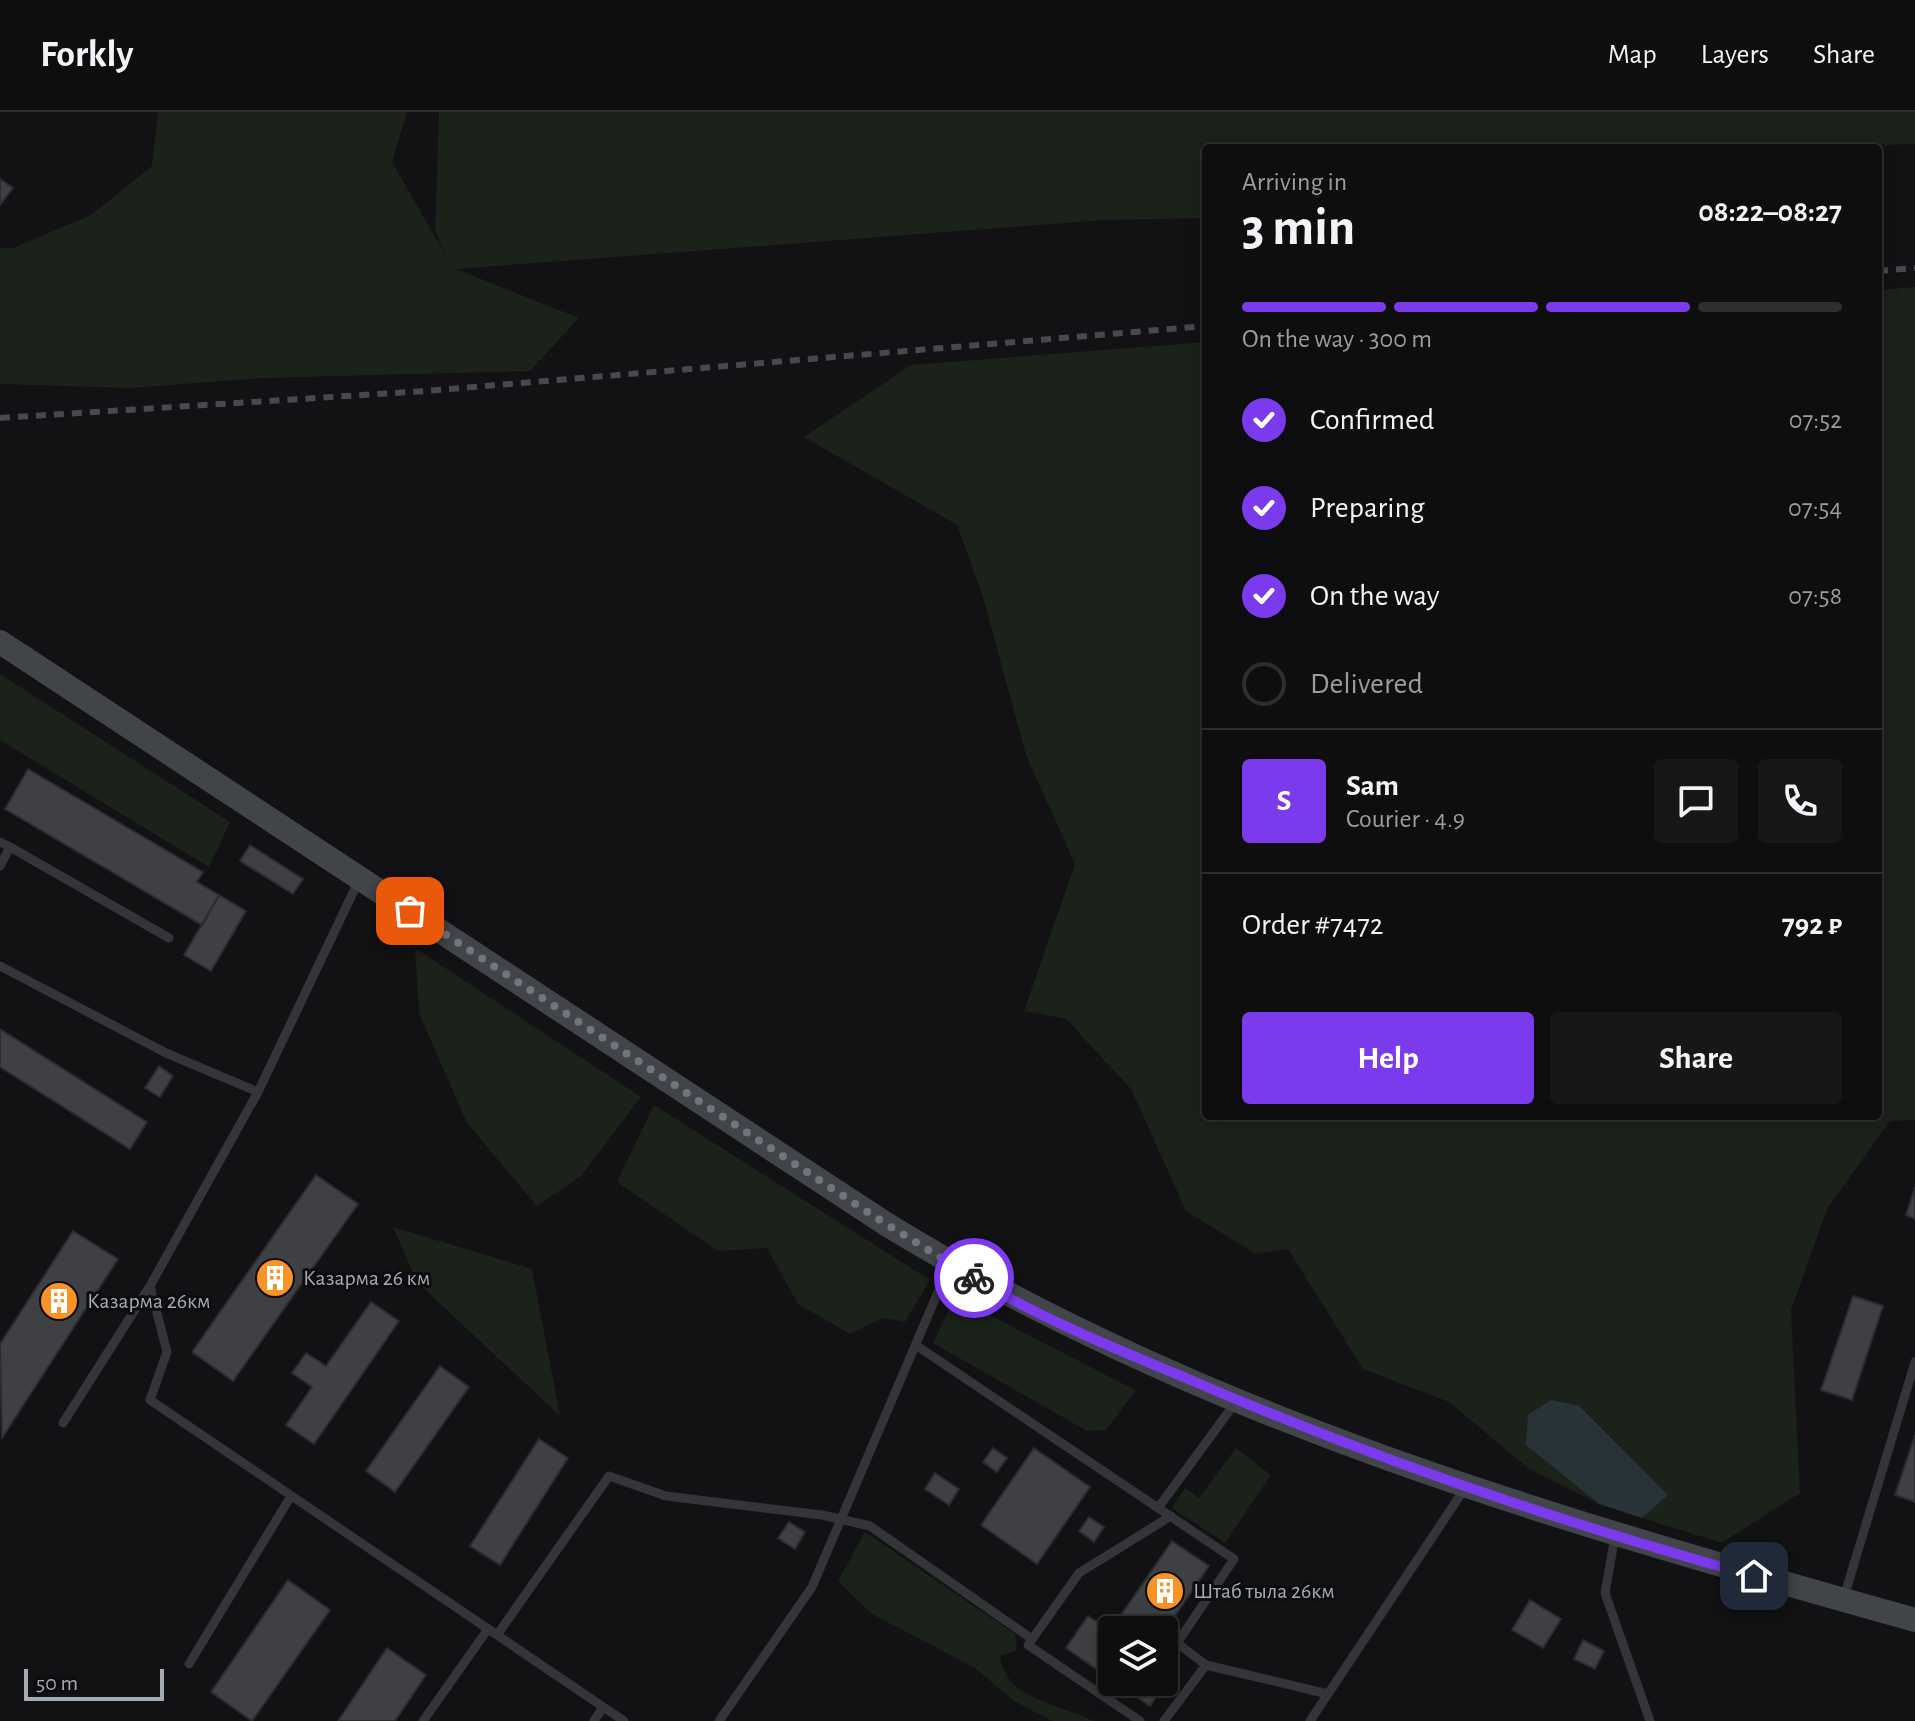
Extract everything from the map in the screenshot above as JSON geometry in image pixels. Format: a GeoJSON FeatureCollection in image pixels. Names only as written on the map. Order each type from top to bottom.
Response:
{"type":"FeatureCollection","features":[{"type":"Feature","properties":{"kind":"street"},"geometry":{"type":"LineString","coordinates":[[0,642],[950,1264],[1096,1340],[1237,1400],[1465,1488],[1615,1536],[1915,1620]]}},
{"type":"Feature","properties":{"kind":"lane"},"geometry":{"type":"LineString","coordinates":[[0,842],[169,938]]}},
{"type":"Feature","properties":{"kind":"lane"},"geometry":{"type":"LineString","coordinates":[[0,866],[10,847]]}},
{"type":"Feature","properties":{"kind":"lane"},"geometry":{"type":"LineString","coordinates":[[63,1423],[150,1286],[258,1092],[360,878]]}},
{"type":"Feature","properties":{"kind":"lane"},"geometry":{"type":"LineString","coordinates":[[0,966],[166,1053],[258,1092]]}},
{"type":"Feature","properties":{"kind":"lane"},"geometry":{"type":"LineString","coordinates":[[719,1721],[812,1587],[950,1264]]}},
{"type":"Feature","properties":{"kind":"lane"},"geometry":{"type":"LineString","coordinates":[[150,1286],[167,1352],[150,1400],[624,1721]]}},
{"type":"Feature","properties":{"kind":"lane"},"geometry":{"type":"LineString","coordinates":[[917,1346],[1234,1559],[1177,1643],[1206,1665],[1328,1694]]}},
{"type":"Feature","properties":{"kind":"lane"},"geometry":{"type":"LineString","coordinates":[[1843,1600],[1915,1362]]}},
{"type":"Feature","properties":{"kind":"lane"},"geometry":{"type":"LineString","coordinates":[[1158,1508],[1237,1400]]}},
{"type":"Feature","properties":{"kind":"lane"},"geometry":{"type":"LineString","coordinates":[[423,1721],[609,1476],[666,1496],[840,1519],[870,1526],[1032,1639]]}},
{"type":"Feature","properties":{"kind":"lane"},"geometry":{"type":"LineString","coordinates":[[1310,1721],[1465,1488]]}},
{"type":"Feature","properties":{"kind":"lane"},"geometry":{"type":"LineString","coordinates":[[189,1664],[291,1496]]}},
{"type":"Feature","properties":{"kind":"lane"},"geometry":{"type":"LineString","coordinates":[[1140,1721],[1028,1645],[1079,1573],[1171,1516]]}},
{"type":"Feature","properties":{"kind":"lane"},"geometry":{"type":"LineString","coordinates":[[1615,1536],[1605,1593],[1650,1721]]}},
{"type":"Feature","properties":{"kind":"lane"},"geometry":{"type":"LineString","coordinates":[[1164,1721],[1206,1665]]}},
{"type":"Feature","properties":{"kind":"lane"},"geometry":{"type":"LineString","coordinates":[[594,1721],[603,1707]]}},
{"type":"Feature","properties":{"kind":"shaded area"},"geometry":{"type":"Polygon","coordinates":[[[158,112],[407,112],[392,162],[446,256],[435,231],[439,112],[1915,112],[1915,144],[1202,144],[1202,218],[1105,220],[456,269],[579,318],[530,371],[263,378],[130,388],[0,384],[0,248],[13,248],[91,215],[152,166],[158,112]]]}},
{"type":"Feature","properties":{"kind":"shaded area"},"geometry":{"type":"Polygon","coordinates":[[[1915,287],[1915,1120],[1890,1121],[1827,1209],[1791,1310],[1800,1493],[1722,1543],[1642,1518],[1668,1495],[1581,1406],[1545,1460],[1599,1504],[1529,1469],[1449,1402],[1363,1369],[1288,1249],[1256,1254],[1186,1211],[1131,1089],[1066,1019],[1024,1011],[1075,864],[1026,755],[983,597],[957,525],[804,437],[911,365],[1202,342],[1202,1120],[1882,1120],[1882,290],[1915,287]]]}},
{"type":"Feature","properties":{"kind":"shaded area"},"geometry":{"type":"Polygon","coordinates":[[[0,674],[230,822],[209,867],[0,740],[0,674]]]}},
{"type":"Feature","properties":{"kind":"shaded area"},"geometry":{"type":"Polygon","coordinates":[[[415,948],[641,1097],[581,1176],[537,1206],[467,1123],[419,1013],[415,948]]]}},
{"type":"Feature","properties":{"kind":"shaded area"},"geometry":{"type":"Polygon","coordinates":[[[654,1105],[930,1280],[905,1322],[883,1318],[850,1334],[798,1304],[767,1248],[718,1251],[617,1182],[654,1105]]]}},
{"type":"Feature","properties":{"kind":"shaded area"},"geometry":{"type":"Polygon","coordinates":[[[393,1227],[532,1269],[560,1416],[417,1282],[393,1227]]]}},
{"type":"Feature","properties":{"kind":"shaded area"},"geometry":{"type":"Polygon","coordinates":[[[955,1297],[1135,1391],[1106,1430],[1087,1431],[933,1343],[955,1297]]]}},
{"type":"Feature","properties":{"kind":"shaded area"},"geometry":{"type":"Polygon","coordinates":[[[1551,1400],[1580,1406],[1668,1495],[1642,1518],[1599,1504],[1526,1445],[1528,1415],[1551,1400]]]}},
{"type":"Feature","properties":{"kind":"shaded area"},"geometry":{"type":"Polygon","coordinates":[[[1236,1448],[1271,1475],[1225,1543],[1172,1508],[1185,1488],[1199,1498],[1236,1448]]]}},
{"type":"Feature","properties":{"kind":"shaded area"},"geometry":{"type":"Polygon","coordinates":[[[865,1532],[1015,1634],[1017,1650],[1000,1656],[1004,1671],[1012,1682],[1036,1699],[1093,1721],[1052,1721],[1014,1701],[975,1668],[872,1614],[838,1581],[865,1532]]]}},
{"type":"Feature","properties":{"kind":"building"},"geometry":{"type":"Polygon","coordinates":[[[0,179],[13,188],[0,205],[0,179]]]}},
{"type":"Feature","properties":{"kind":"building"},"geometry":{"type":"Polygon","coordinates":[[[28,769],[203,872],[197,882],[219,895],[202,925],[5,809],[28,769]]]}},
{"type":"Feature","properties":{"kind":"building"},"geometry":{"type":"Polygon","coordinates":[[[250,845],[303,879],[293,894],[240,861],[250,845]]]}},
{"type":"Feature","properties":{"kind":"building"},"geometry":{"type":"Polygon","coordinates":[[[219,895],[246,911],[211,971],[184,955],[219,895]]]}},
{"type":"Feature","properties":{"kind":"building"},"geometry":{"type":"Polygon","coordinates":[[[0,1029],[147,1122],[130,1149],[0,1067],[0,1029]]]}},
{"type":"Feature","properties":{"kind":"building"},"geometry":{"type":"Polygon","coordinates":[[[159,1066],[173,1076],[160,1097],[145,1088],[159,1066]]]}},
{"type":"Feature","properties":{"kind":"building","name":"Казарма 26 км"},"geometry":{"type":"Polygon","coordinates":[[[316,1175],[358,1204],[233,1381],[192,1352],[316,1175]]]}},
{"type":"Feature","properties":{"kind":"building"},"geometry":{"type":"Polygon","coordinates":[[[1915,1187],[1915,1219],[1906,1215],[1915,1187]]]}},
{"type":"Feature","properties":{"kind":"building","name":"Казарма 26км"},"geometry":{"type":"Polygon","coordinates":[[[73,1231],[118,1259],[2,1438],[0,1344],[73,1231]]]}},
{"type":"Feature","properties":{"kind":"building"},"geometry":{"type":"Polygon","coordinates":[[[1853,1296],[1883,1306],[1852,1400],[1821,1390],[1853,1296]]]}},
{"type":"Feature","properties":{"kind":"building"},"geometry":{"type":"Polygon","coordinates":[[[371,1302],[399,1321],[314,1444],[286,1425],[312,1387],[292,1373],[306,1353],[326,1366],[371,1302]]]}},
{"type":"Feature","properties":{"kind":"building"},"geometry":{"type":"Polygon","coordinates":[[[440,1366],[469,1387],[395,1492],[366,1471],[440,1366]]]}},
{"type":"Feature","properties":{"kind":"building"},"geometry":{"type":"Polygon","coordinates":[[[1915,1435],[1915,1502],[1895,1495],[1915,1435]]]}},
{"type":"Feature","properties":{"kind":"building"},"geometry":{"type":"Polygon","coordinates":[[[539,1439],[568,1458],[500,1565],[470,1546],[539,1439]]]}},
{"type":"Feature","properties":{"kind":"building"},"geometry":{"type":"Polygon","coordinates":[[[993,1448],[1007,1458],[997,1472],[983,1462],[993,1448]]]}},
{"type":"Feature","properties":{"kind":"building"},"geometry":{"type":"Polygon","coordinates":[[[1034,1448],[1090,1487],[1037,1564],[981,1525],[1034,1448]]]}},
{"type":"Feature","properties":{"kind":"building"},"geometry":{"type":"Polygon","coordinates":[[[935,1473],[959,1489],[949,1505],[925,1489],[935,1473]]]}},
{"type":"Feature","properties":{"kind":"building"},"geometry":{"type":"Polygon","coordinates":[[[1089,1517],[1104,1527],[1094,1542],[1079,1531],[1089,1517]]]}},
{"type":"Feature","properties":{"kind":"building"},"geometry":{"type":"Polygon","coordinates":[[[789,1522],[805,1532],[795,1549],[778,1538],[789,1522]]]}},
{"type":"Feature","properties":{"kind":"building","name":"Штаб тыла 26км"},"geometry":{"type":"Polygon","coordinates":[[[1172,1541],[1209,1566],[1175,1616],[1120,1616],[1172,1541]]]}},
{"type":"Feature","properties":{"kind":"building"},"geometry":{"type":"Polygon","coordinates":[[[288,1580],[330,1610],[252,1721],[211,1692],[288,1580]]]}},
{"type":"Feature","properties":{"kind":"building"},"geometry":{"type":"Polygon","coordinates":[[[1530,1600],[1561,1619],[1543,1648],[1512,1630],[1530,1600]]]}},
{"type":"Feature","properties":{"kind":"building","name":"Штаб тыла 26км"},"geometry":{"type":"Polygon","coordinates":[[[1088,1616],[1098,1623],[1098,1670],[1066,1648],[1088,1616]]]}},
{"type":"Feature","properties":{"kind":"building"},"geometry":{"type":"Polygon","coordinates":[[[1583,1640],[1604,1651],[1595,1669],[1574,1659],[1583,1640]]]}},
{"type":"Feature","properties":{"kind":"building"},"geometry":{"type":"Polygon","coordinates":[[[387,1648],[426,1675],[395,1721],[338,1721],[387,1648]]]}},
{"type":"Feature","properties":{"kind":"building"},"geometry":{"type":"Polygon","coordinates":[[[1135,1696],[1157,1696],[1150,1706],[1135,1696]]]}},
{"type":"Feature","properties":{"kind":"railway"},"geometry":{"type":"LineString","coordinates":[[1882,271],[1915,268]]}},
{"type":"Feature","properties":{"kind":"railway"},"geometry":{"type":"LineString","coordinates":[[0,418],[426,391],[1202,326]]}},
{"type":"Feature","properties":{"kind":"way so far"},"geometry":{"type":"LineString","coordinates":[[410,911],[886,1224],[974,1278]]}},
{"type":"Feature","properties":{"kind":"place","name":"Казарма 26 км"},"geometry":{"type":"Point","coordinates":[275,1278]}},
{"type":"Feature","properties":{"kind":"place","name":"Казарма 26км"},"geometry":{"type":"Point","coordinates":[59,1301]}},
{"type":"Feature","properties":{"kind":"place","name":"Штаб тыла 26км"},"geometry":{"type":"Point","coordinates":[1165,1591]}},
{"type":"Feature","properties":{"kind":"route"},"geometry":{"type":"LineString","coordinates":[[974,1278],[1096,1340],[1370,1453],[1502,1501],[1754,1576]]}}]}
